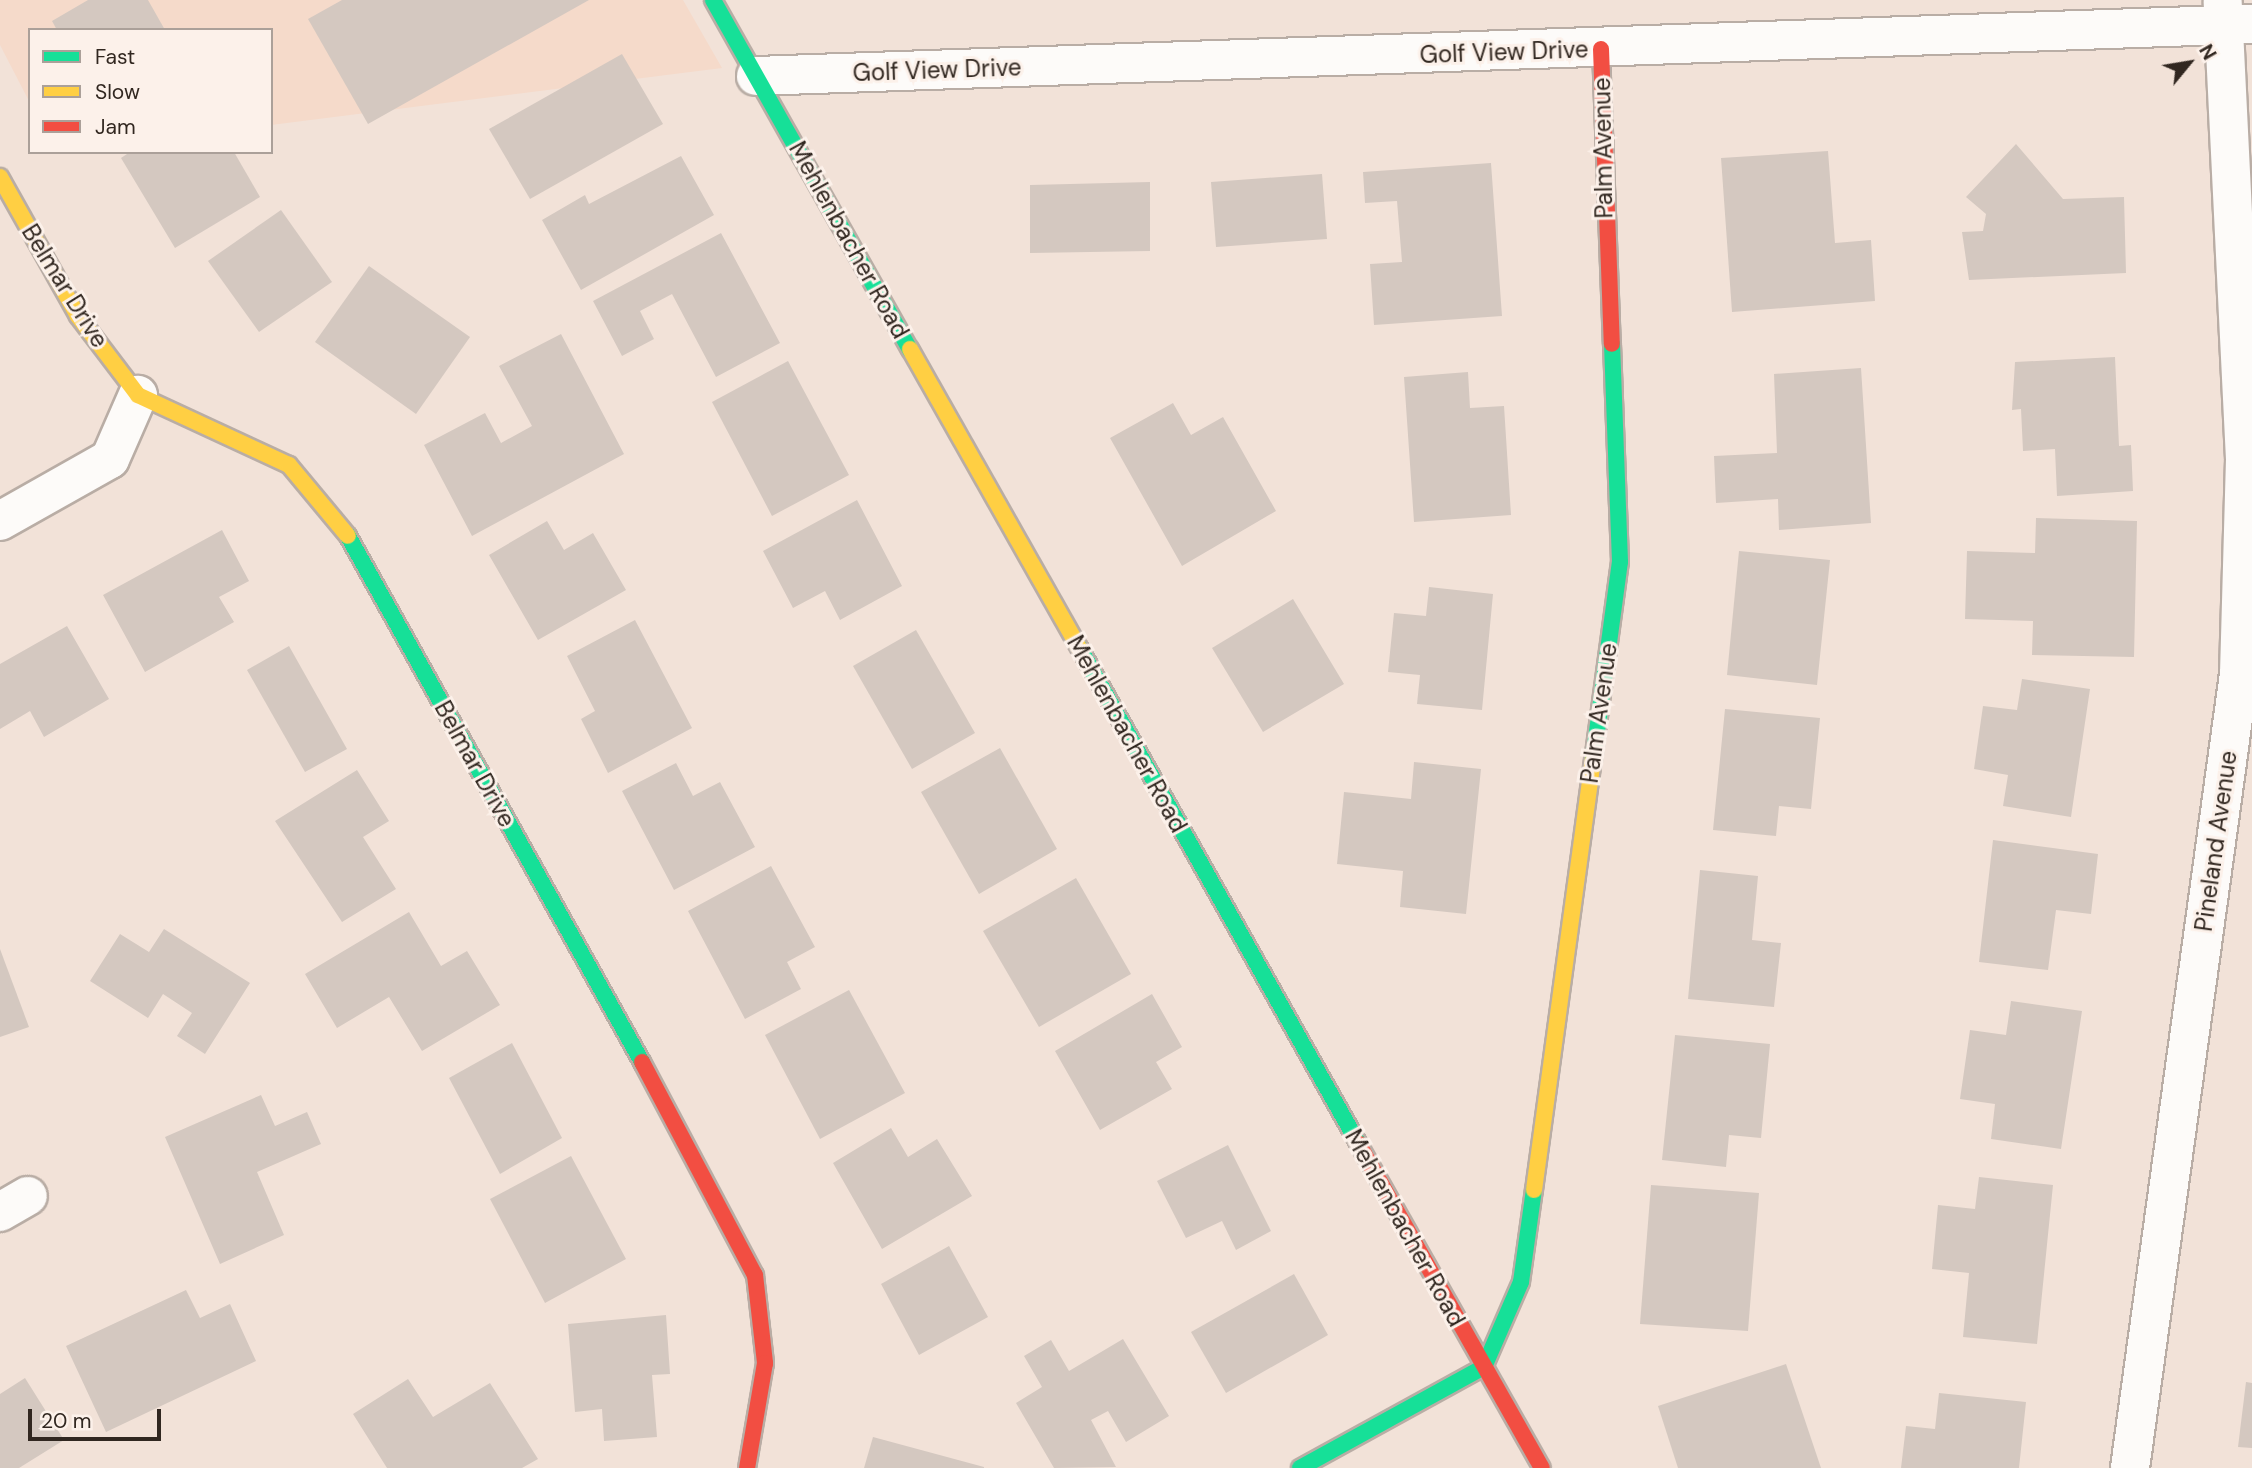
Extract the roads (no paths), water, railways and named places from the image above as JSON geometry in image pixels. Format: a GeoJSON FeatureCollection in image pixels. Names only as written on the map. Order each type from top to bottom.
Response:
{"type":"FeatureCollection","features":[{"type":"Feature","properties":{"kind":"street","name":"Mehlenbacher Road"},"geometry":{"type":"LineString","coordinates":[[713,0],[1542,1468]]}},
{"type":"Feature","properties":{"kind":"street","name":"Golf View Drive"},"geometry":{"type":"LineString","coordinates":[[756,76],[1601,48],[2233,17]]}},
{"type":"Feature","properties":{"kind":"street","name":"Pineland Avenue"},"geometry":{"type":"LineString","coordinates":[[2130,1468],[2239,674],[2245,459],[2233,17]]}},
{"type":"Feature","properties":{"kind":"street","name":"Palm Avenue"},"geometry":{"type":"LineString","coordinates":[[1484,1367],[1521,1282],[1620,562],[1601,48]]}},
{"type":"Feature","properties":{"kind":"street","name":"Belmar Drive"},"geometry":{"type":"LineString","coordinates":[[0,177],[78,316],[138,394],[289,466],[347,536],[716,1194],[755,1275],[765,1363],[747,1468]]}},
{"type":"Feature","properties":{"kind":"street"},"geometry":{"type":"LineString","coordinates":[[0,521],[110,458],[138,394]]}},
{"type":"Feature","properties":{"kind":"street"},"geometry":{"type":"LineString","coordinates":[[1300,1468],[1484,1367]]}}]}
